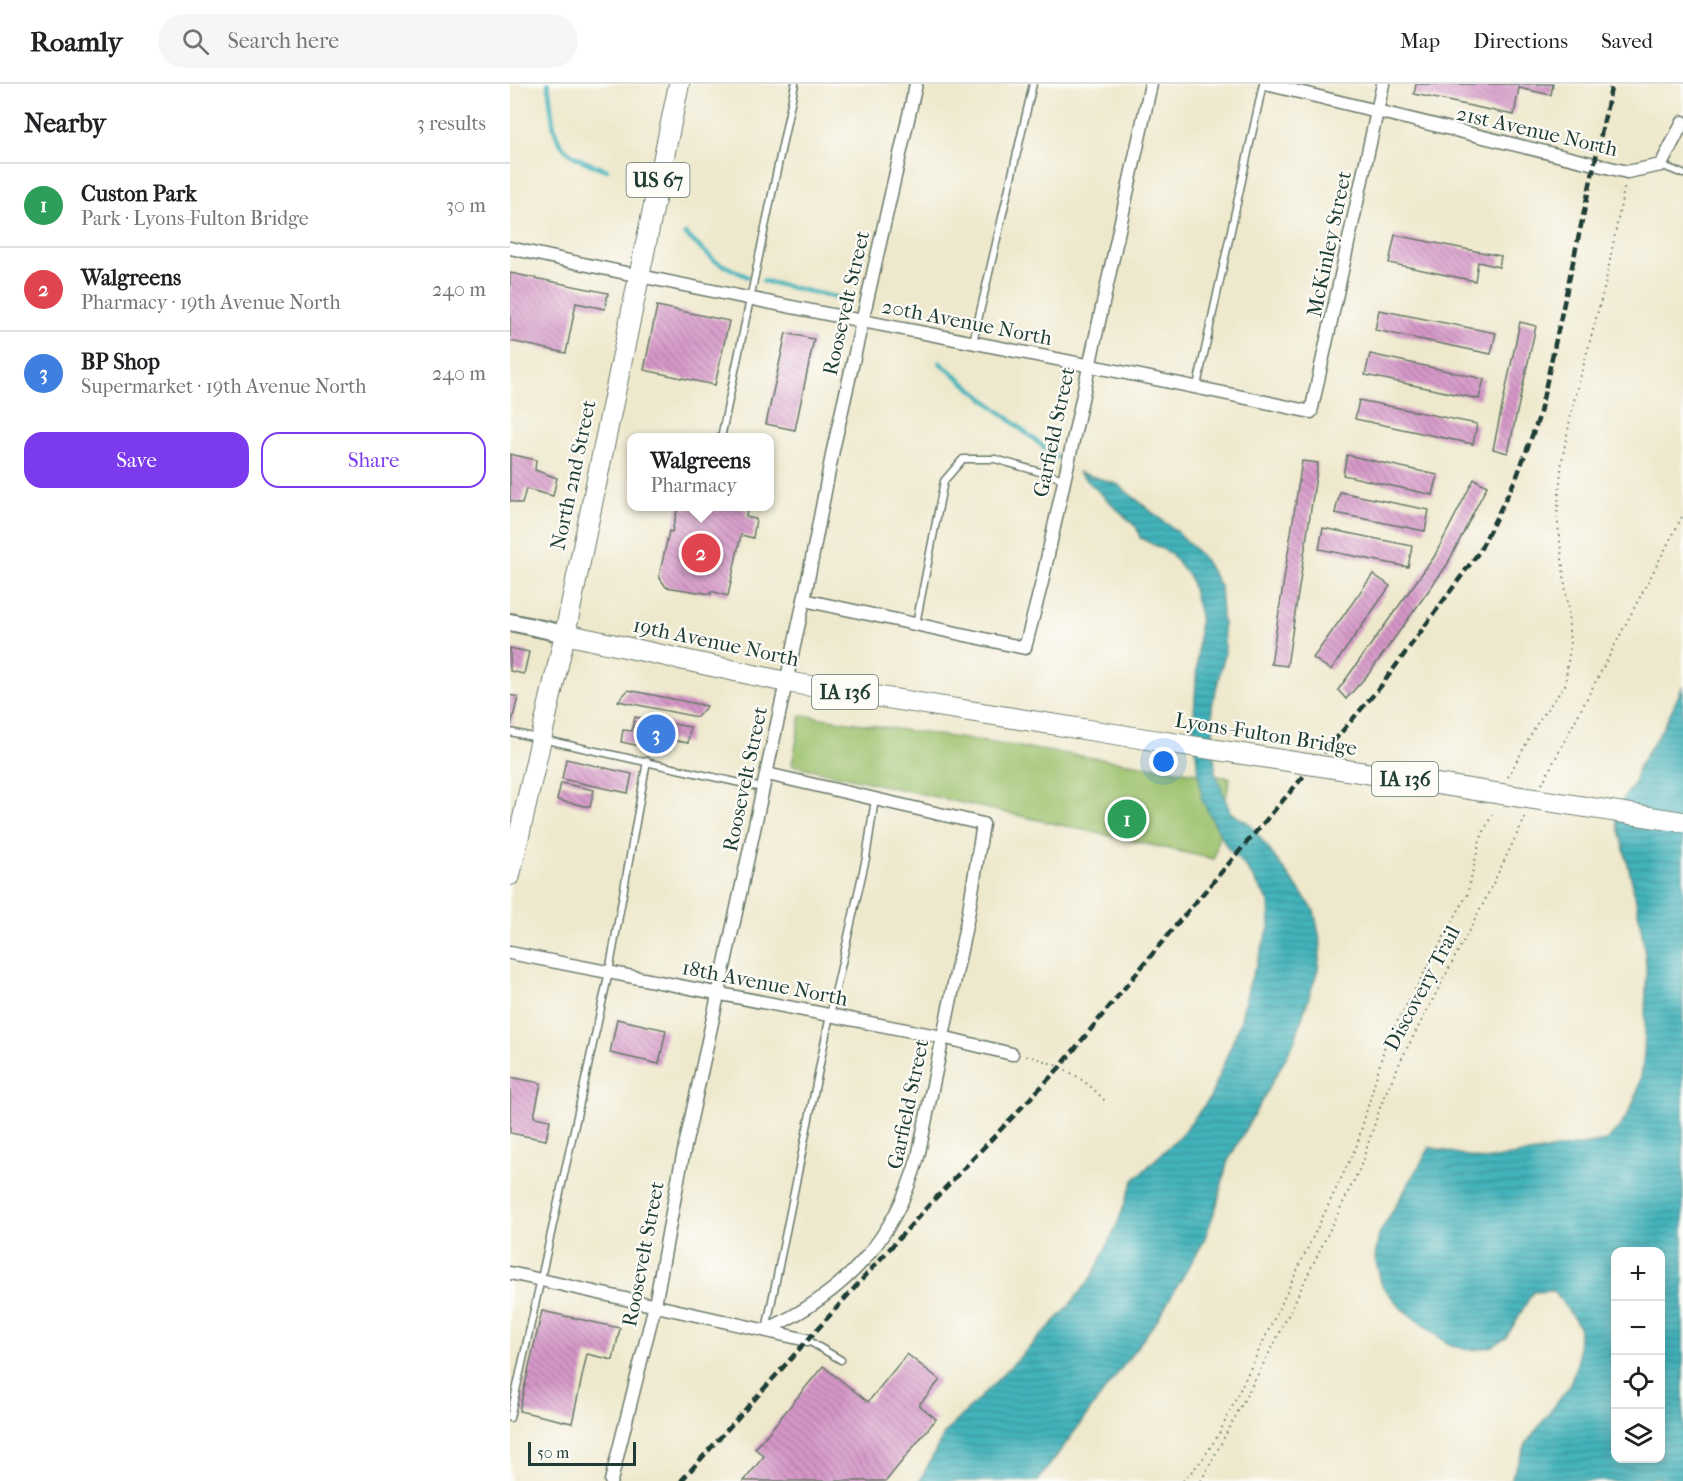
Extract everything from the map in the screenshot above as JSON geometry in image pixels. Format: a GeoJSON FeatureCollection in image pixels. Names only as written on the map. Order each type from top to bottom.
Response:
{"type":"FeatureCollection","features":[{"type":"Feature","properties":{"kind":"main road","name":"North 2nd Street"},"geometry":{"type":"LineString","coordinates":[[510,875],[565,634],[679,84]]}},
{"type":"Feature","properties":{"kind":"main road","name":"19th Avenue North"},"geometry":{"type":"LineString","coordinates":[[510,622],[786,682],[1127,736]]}},
{"type":"Feature","properties":{"kind":"main road","name":"Lyons-Fulton Bridge"},"geometry":{"type":"LineString","coordinates":[[1127,736],[1683,822]]}},
{"type":"Feature","properties":{"kind":"street","name":"Roosevelt Street"},"geometry":{"type":"LineString","coordinates":[[611,1481],[655,1305],[679,1174],[767,774],[833,450],[916,84]]}},
{"type":"Feature","properties":{"kind":"street","name":"Garfield Street"},"geometry":{"type":"LineString","coordinates":[[916,624],[1025,648],[1151,84]]}},
{"type":"Feature","properties":{"kind":"street","name":"21st Avenue North"},"geometry":{"type":"LineString","coordinates":[[1264,84],[1627,172],[1661,165]]}},
{"type":"Feature","properties":{"kind":"street","name":"McKinley Street"},"geometry":{"type":"LineString","coordinates":[[1311,411],[1383,84]]}},
{"type":"Feature","properties":{"kind":"street"},"geometry":{"type":"LineString","coordinates":[[1661,165],[1683,122]]}},
{"type":"Feature","properties":{"kind":"street","name":"20th Avenue North"},"geometry":{"type":"LineString","coordinates":[[510,248],[638,277],[973,342],[1088,367],[1197,386],[1311,411]]}},
{"type":"Feature","properties":{"kind":"street"},"geometry":{"type":"LineString","coordinates":[[804,600],[916,624]]}},
{"type":"Feature","properties":{"kind":"street"},"geometry":{"type":"LineString","coordinates":[[767,774],[875,799]]}},
{"type":"Feature","properties":{"kind":"street","name":"Garfield Street"},"geometry":{"type":"LineString","coordinates":[[766,1330],[799,1314],[831,1292],[864,1261],[892,1224],[908,1191],[918,1157],[968,916],[983,824],[875,799]]}},
{"type":"Feature","properties":{"kind":"street","name":"18th Avenue North"},"geometry":{"type":"LineString","coordinates":[[510,953],[942,1037],[1012,1054]]}},
{"type":"Feature","properties":{"kind":"street"},"geometry":{"type":"LineString","coordinates":[[510,1273],[807,1340]]}},
{"type":"Feature","properties":{"kind":"lane"},"geometry":{"type":"LineString","coordinates":[[722,433],[795,84]]}},
{"type":"Feature","properties":{"kind":"lane"},"geometry":{"type":"LineString","coordinates":[[973,342],[1032,84]]}},
{"type":"Feature","properties":{"kind":"lane"},"geometry":{"type":"LineString","coordinates":[[1197,386],[1264,84]]}},
{"type":"Feature","properties":{"kind":"lane"},"geometry":{"type":"LineString","coordinates":[[1661,165],[1683,174]]}},
{"type":"Feature","properties":{"kind":"lane"},"geometry":{"type":"LineString","coordinates":[[916,624],[945,481],[953,468],[963,459],[995,459],[1064,479]]}},
{"type":"Feature","properties":{"kind":"lane"},"geometry":{"type":"LineString","coordinates":[[510,732],[647,760],[763,788]]}},
{"type":"Feature","properties":{"kind":"lane"},"geometry":{"type":"LineString","coordinates":[[510,1418],[609,972],[647,760]]}},
{"type":"Feature","properties":{"kind":"lane"},"geometry":{"type":"LineString","coordinates":[[766,1330],[830,1015],[866,858],[875,799]]}},
{"type":"Feature","properties":{"kind":"lane"},"geometry":{"type":"LineString","coordinates":[[807,1340],[841,1360]]}},
{"type":"Feature","properties":{"kind":"path"},"geometry":{"type":"LineString","coordinates":[[1504,787],[1538,722],[1553,705],[1565,685],[1570,646],[1557,516],[1563,460],[1573,405],[1605,285],[1627,172]]}},
{"type":"Feature","properties":{"kind":"path"},"geometry":{"type":"LineString","coordinates":[[1540,789],[1683,515]]}},
{"type":"Feature","properties":{"kind":"path"},"geometry":{"type":"LineString","coordinates":[[1183,1481],[1219,1434],[1314,1240],[1357,1145],[1386,1042],[1467,895],[1480,840],[1494,808]]}},
{"type":"Feature","properties":{"kind":"path","name":"Discovery Trail"},"geometry":{"type":"LineString","coordinates":[[1201,1481],[1275,1342],[1360,1168],[1383,1099],[1403,1056],[1483,904],[1529,809]]}},
{"type":"Feature","properties":{"kind":"path"},"geometry":{"type":"LineString","coordinates":[[1012,1054],[1045,1060],[1066,1070],[1090,1084],[1105,1101]]}},
{"type":"Feature","properties":{"kind":"green space"},"geometry":{"type":"Polygon","coordinates":[[[801,715],[1230,778],[1214,859],[792,765],[801,715]]]}},
{"type":"Feature","properties":{"kind":"water"},"geometry":{"type":"Polygon","coordinates":[[[1078,472],[1117,484],[1182,536],[1204,559],[1220,586],[1225,653],[1212,706],[1215,771],[1230,812],[1250,824],[1314,910],[1321,944],[1318,969],[1294,1043],[1227,1163],[1217,1205],[1203,1243],[1157,1320],[1038,1481],[920,1481],[944,1434],[1064,1312],[1092,1277],[1118,1222],[1133,1181],[1180,1136],[1210,1098],[1240,1023],[1249,985],[1270,925],[1269,902],[1246,867],[1227,847],[1202,800],[1193,731],[1200,615],[1190,578],[1170,553],[1140,538],[1137,528],[1078,472]]]}},
{"type":"Feature","properties":{"kind":"water"},"geometry":{"type":"Polygon","coordinates":[[[1683,686],[1683,1481],[1654,1478],[1644,1481],[1510,1481],[1527,1442],[1569,1387],[1578,1360],[1579,1326],[1554,1291],[1533,1292],[1506,1338],[1493,1346],[1475,1350],[1451,1346],[1402,1309],[1382,1286],[1375,1258],[1379,1234],[1430,1147],[1484,1160],[1606,1141],[1627,1115],[1634,1101],[1642,1069],[1646,971],[1636,901],[1614,811],[1634,784],[1638,768],[1665,724],[1683,686]]]}},
{"type":"Feature","properties":{"kind":"building"},"geometry":{"type":"Polygon","coordinates":[[[1416,84],[1553,84],[1551,95],[1519,88],[1514,115],[1414,94],[1416,84]]]}},
{"type":"Feature","properties":{"kind":"building"},"geometry":{"type":"Polygon","coordinates":[[[1395,235],[1501,256],[1499,267],[1478,262],[1475,281],[1389,263],[1395,235]]]}},
{"type":"Feature","properties":{"kind":"building"},"geometry":{"type":"Polygon","coordinates":[[[510,273],[608,293],[605,309],[576,303],[566,353],[510,341],[510,273]]]}},
{"type":"Feature","properties":{"kind":"building"},"geometry":{"type":"Polygon","coordinates":[[[657,306],[729,321],[715,385],[644,370],[657,306]]]}},
{"type":"Feature","properties":{"kind":"building"},"geometry":{"type":"Polygon","coordinates":[[[1379,310],[1496,333],[1491,354],[1375,330],[1379,310]]]}},
{"type":"Feature","properties":{"kind":"building"},"geometry":{"type":"Polygon","coordinates":[[[1520,322],[1536,326],[1508,453],[1493,449],[1520,322]]]}},
{"type":"Feature","properties":{"kind":"building"},"geometry":{"type":"Polygon","coordinates":[[[786,333],[814,339],[795,430],[766,424],[786,333]]]}},
{"type":"Feature","properties":{"kind":"building"},"geometry":{"type":"Polygon","coordinates":[[[1370,354],[1484,379],[1479,399],[1365,375],[1370,354]]]}},
{"type":"Feature","properties":{"kind":"building"},"geometry":{"type":"Polygon","coordinates":[[[1359,400],[1477,424],[1473,444],[1355,419],[1359,400]]]}},
{"type":"Feature","properties":{"kind":"building"},"geometry":{"type":"Polygon","coordinates":[[[510,454],[536,460],[535,470],[557,478],[553,496],[526,489],[522,504],[510,501],[510,454]]]}},
{"type":"Feature","properties":{"kind":"building"},"geometry":{"type":"Polygon","coordinates":[[[1347,455],[1438,475],[1433,495],[1343,475],[1347,455]]]}},
{"type":"Feature","properties":{"kind":"building"},"geometry":{"type":"Polygon","coordinates":[[[1302,461],[1318,463],[1287,666],[1271,664],[1302,461]]]}},
{"type":"Feature","properties":{"kind":"building"},"geometry":{"type":"Polygon","coordinates":[[[1474,479],[1487,486],[1447,565],[1370,672],[1346,699],[1338,690],[1434,557],[1474,479]]]}},
{"type":"Feature","properties":{"kind":"building"},"geometry":{"type":"Polygon","coordinates":[[[1340,492],[1429,510],[1425,531],[1335,513],[1340,492]]]}},
{"type":"Feature","properties":{"kind":"building"},"geometry":{"type":"Polygon","coordinates":[[[677,511],[747,511],[746,517],[756,519],[753,538],[741,535],[728,596],[711,591],[711,594],[666,587],[659,577],[669,531],[672,532],[677,511]]]}},
{"type":"Feature","properties":{"kind":"building"},"geometry":{"type":"Polygon","coordinates":[[[1323,528],[1412,546],[1408,567],[1319,549],[1323,528]]]}},
{"type":"Feature","properties":{"kind":"building"},"geometry":{"type":"Polygon","coordinates":[[[1373,574],[1390,586],[1331,670],[1313,658],[1373,574]]]}},
{"type":"Feature","properties":{"kind":"building"},"geometry":{"type":"Polygon","coordinates":[[[510,648],[529,652],[524,674],[510,671],[510,648]]]}},
{"type":"Feature","properties":{"kind":"building"},"geometry":{"type":"Polygon","coordinates":[[[628,690],[707,706],[697,717],[618,701],[628,690]]]}},
{"type":"Feature","properties":{"kind":"building"},"geometry":{"type":"Polygon","coordinates":[[[510,695],[518,697],[511,726],[510,725],[510,695]]]}},
{"type":"Feature","properties":{"kind":"building"},"geometry":{"type":"Polygon","coordinates":[[[635,717],[690,727],[688,743],[656,737],[654,749],[621,742],[623,730],[632,731],[635,717]]]}},
{"type":"Feature","properties":{"kind":"building"},"geometry":{"type":"Polygon","coordinates":[[[566,759],[632,774],[628,793],[562,779],[566,759]]]}},
{"type":"Feature","properties":{"kind":"building"},"geometry":{"type":"Polygon","coordinates":[[[561,783],[594,790],[590,807],[557,800],[561,783]]]}},
{"type":"Feature","properties":{"kind":"building"},"geometry":{"type":"Polygon","coordinates":[[[617,1019],[666,1030],[659,1064],[610,1053],[617,1019]]]}},
{"type":"Feature","properties":{"kind":"building"},"geometry":{"type":"Polygon","coordinates":[[[510,1077],[541,1083],[534,1117],[550,1120],[546,1140],[510,1133],[510,1077]]]}},
{"type":"Feature","properties":{"kind":"building"},"geometry":{"type":"Polygon","coordinates":[[[542,1311],[620,1328],[613,1360],[587,1354],[572,1423],[519,1411],[542,1311]]]}},
{"type":"Feature","properties":{"kind":"building"},"geometry":{"type":"Polygon","coordinates":[[[907,1354],[940,1380],[919,1405],[936,1419],[886,1481],[744,1481],[764,1456],[755,1449],[823,1366],[868,1402],[907,1354]]]}},
{"type":"Feature","properties":{"kind":"waterway"},"geometry":{"type":"LineString","coordinates":[[548,84],[552,118],[558,140],[574,156],[607,170]]}},
{"type":"Feature","properties":{"kind":"waterway"},"geometry":{"type":"LineString","coordinates":[[685,234],[715,261],[748,277]]}},
{"type":"Feature","properties":{"kind":"waterway"},"geometry":{"type":"LineString","coordinates":[[763,281],[838,298]]}},
{"type":"Feature","properties":{"kind":"waterway"},"geometry":{"type":"LineString","coordinates":[[940,363],[1056,457]]}},
{"type":"Feature","properties":{"kind":"railway"},"geometry":{"type":"LineString","coordinates":[[681,1481],[929,1205],[1060,1067],[1176,925],[1381,686],[1479,552],[1517,476],[1539,417],[1612,84]]}},
{"type":"Feature","properties":{"kind":"place","name":"Walgreens"},"geometry":{"type":"Point","coordinates":[701,553]}},
{"type":"Feature","properties":{"kind":"place","name":"BP Shop"},"geometry":{"type":"Point","coordinates":[656,734]}},
{"type":"Feature","properties":{"kind":"place","name":"Custon Park"},"geometry":{"type":"Point","coordinates":[1127,819]}}]}
